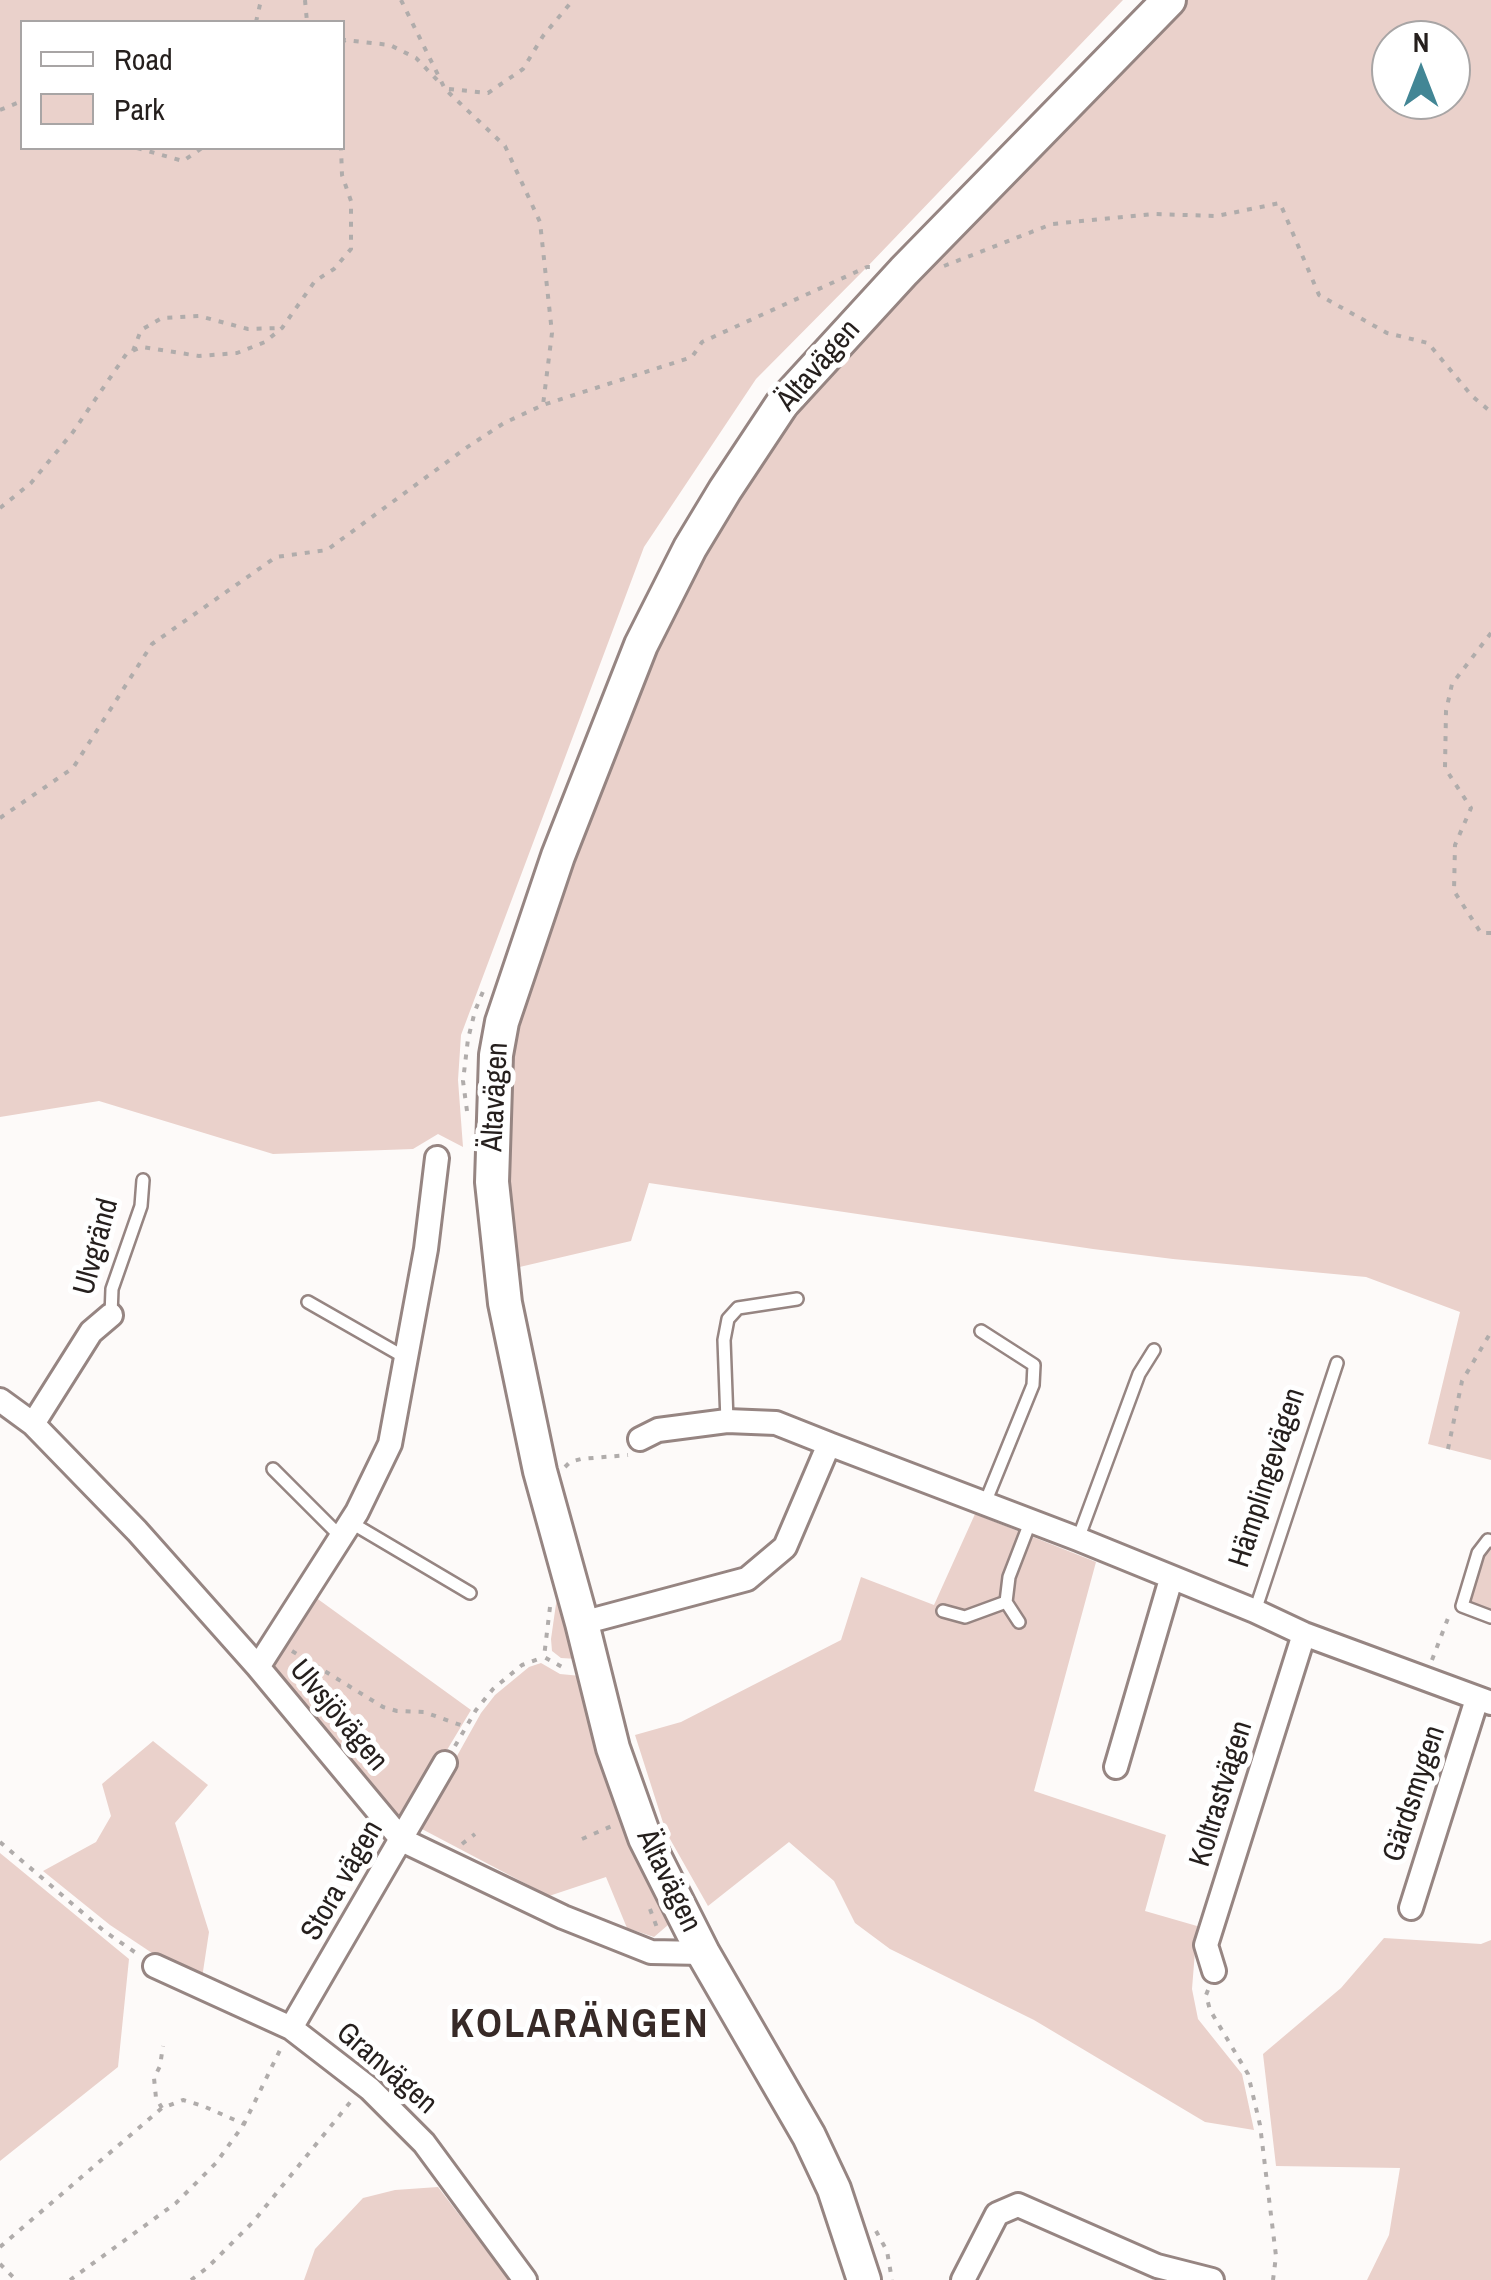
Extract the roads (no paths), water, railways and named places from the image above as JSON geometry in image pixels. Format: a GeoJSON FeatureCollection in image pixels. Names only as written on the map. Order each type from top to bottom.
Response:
{"type":"FeatureCollection","features":[{"type":"Feature","properties":{"kind":"main road","name":"Ältavägen"},"geometry":{"type":"LineString","coordinates":[[864,2280],[834,2190],[809,2136],[703,1952],[645,1838],[612,1748],[540,1471],[505,1304],[492,1182],[496,1055],[502,1022],[558,856],[649,628],[698,534],[782,404],[904,270],[1169,0]]}},
{"type":"Feature","properties":{"kind":"street"},"geometry":{"type":"LineString","coordinates":[[258,1667],[346,1529],[390,1444],[426,1249],[437,1158]]}},
{"type":"Feature","properties":{"kind":"street","name":"Ulvgränd"},"geometry":{"type":"LineString","coordinates":[[33,1424],[91,1332],[112,1314]]}},
{"type":"Feature","properties":{"kind":"street","name":"Ulvsjövägen"},"geometry":{"type":"LineString","coordinates":[[0,1400],[33,1424],[138,1530],[402,1840],[563,1917],[651,1952],[703,1952]]}},
{"type":"Feature","properties":{"kind":"street","name":"Hämplingevägen"},"geometry":{"type":"LineString","coordinates":[[640,1439],[658,1430],[727,1421],[776,1423],[1031,1520],[1304,1634],[1484,1701]]}},
{"type":"Feature","properties":{"kind":"street"},"geometry":{"type":"LineString","coordinates":[[582,1623],[747,1579],[785,1547],[829,1444]]}},
{"type":"Feature","properties":{"kind":"street"},"geometry":{"type":"LineString","coordinates":[[1116,1767],[1172,1579]]}},
{"type":"Feature","properties":{"kind":"street","name":"Koltrastvägen"},"geometry":{"type":"LineString","coordinates":[[1214,1971],[1206,1945],[1304,1634]]}},
{"type":"Feature","properties":{"kind":"street","name":"Gärdsmygen"},"geometry":{"type":"LineString","coordinates":[[1411,1908],[1484,1701]]}},
{"type":"Feature","properties":{"kind":"street","name":"Stora vägen"},"geometry":{"type":"LineString","coordinates":[[291,2028],[445,1763]]}},
{"type":"Feature","properties":{"kind":"street","name":"Granvägen"},"geometry":{"type":"LineString","coordinates":[[155,1966],[291,2028],[365,2085],[424,2144],[525,2280]]}},
{"type":"Feature","properties":{"kind":"street"},"geometry":{"type":"LineString","coordinates":[[963,2280],[997,2214],[1018,2205],[1157,2266],[1212,2280]]}},
{"type":"Feature","properties":{"kind":"lane","name":"Ulvgränd"},"geometry":{"type":"LineString","coordinates":[[112,1314],[112,1289],[141,1206],[143,1180]]}},
{"type":"Feature","properties":{"kind":"lane"},"geometry":{"type":"LineString","coordinates":[[727,1421],[724,1340],[728,1319],[738,1308],[797,1299]]}},
{"type":"Feature","properties":{"kind":"lane"},"geometry":{"type":"LineString","coordinates":[[308,1302],[406,1358]]}},
{"type":"Feature","properties":{"kind":"lane"},"geometry":{"type":"LineString","coordinates":[[981,1331],[1034,1365],[1033,1385],[984,1503]]}},
{"type":"Feature","properties":{"kind":"lane"},"geometry":{"type":"LineString","coordinates":[[1078,1539],[1139,1374],[1154,1350]]}},
{"type":"Feature","properties":{"kind":"lane","name":"Hämplingevägen"},"geometry":{"type":"LineString","coordinates":[[1255,1611],[1338,1363]]}},
{"type":"Feature","properties":{"kind":"lane"},"geometry":{"type":"LineString","coordinates":[[273,1468],[346,1529],[470,1592]]}},
{"type":"Feature","properties":{"kind":"lane"},"geometry":{"type":"LineString","coordinates":[[1019,1622],[1006,1602],[1009,1578],[1031,1520]]}},
{"type":"Feature","properties":{"kind":"lane"},"geometry":{"type":"LineString","coordinates":[[1491,1540],[1478,1553],[1462,1606],[1491,1617]]}},
{"type":"Feature","properties":{"kind":"lane"},"geometry":{"type":"LineString","coordinates":[[944,1611],[966,1617],[1006,1602]]}},
{"type":"Feature","properties":{"kind":"district","name":"KOLARÄNGEN"},"geometry":{"type":"Point","coordinates":[580,2026]}}]}
